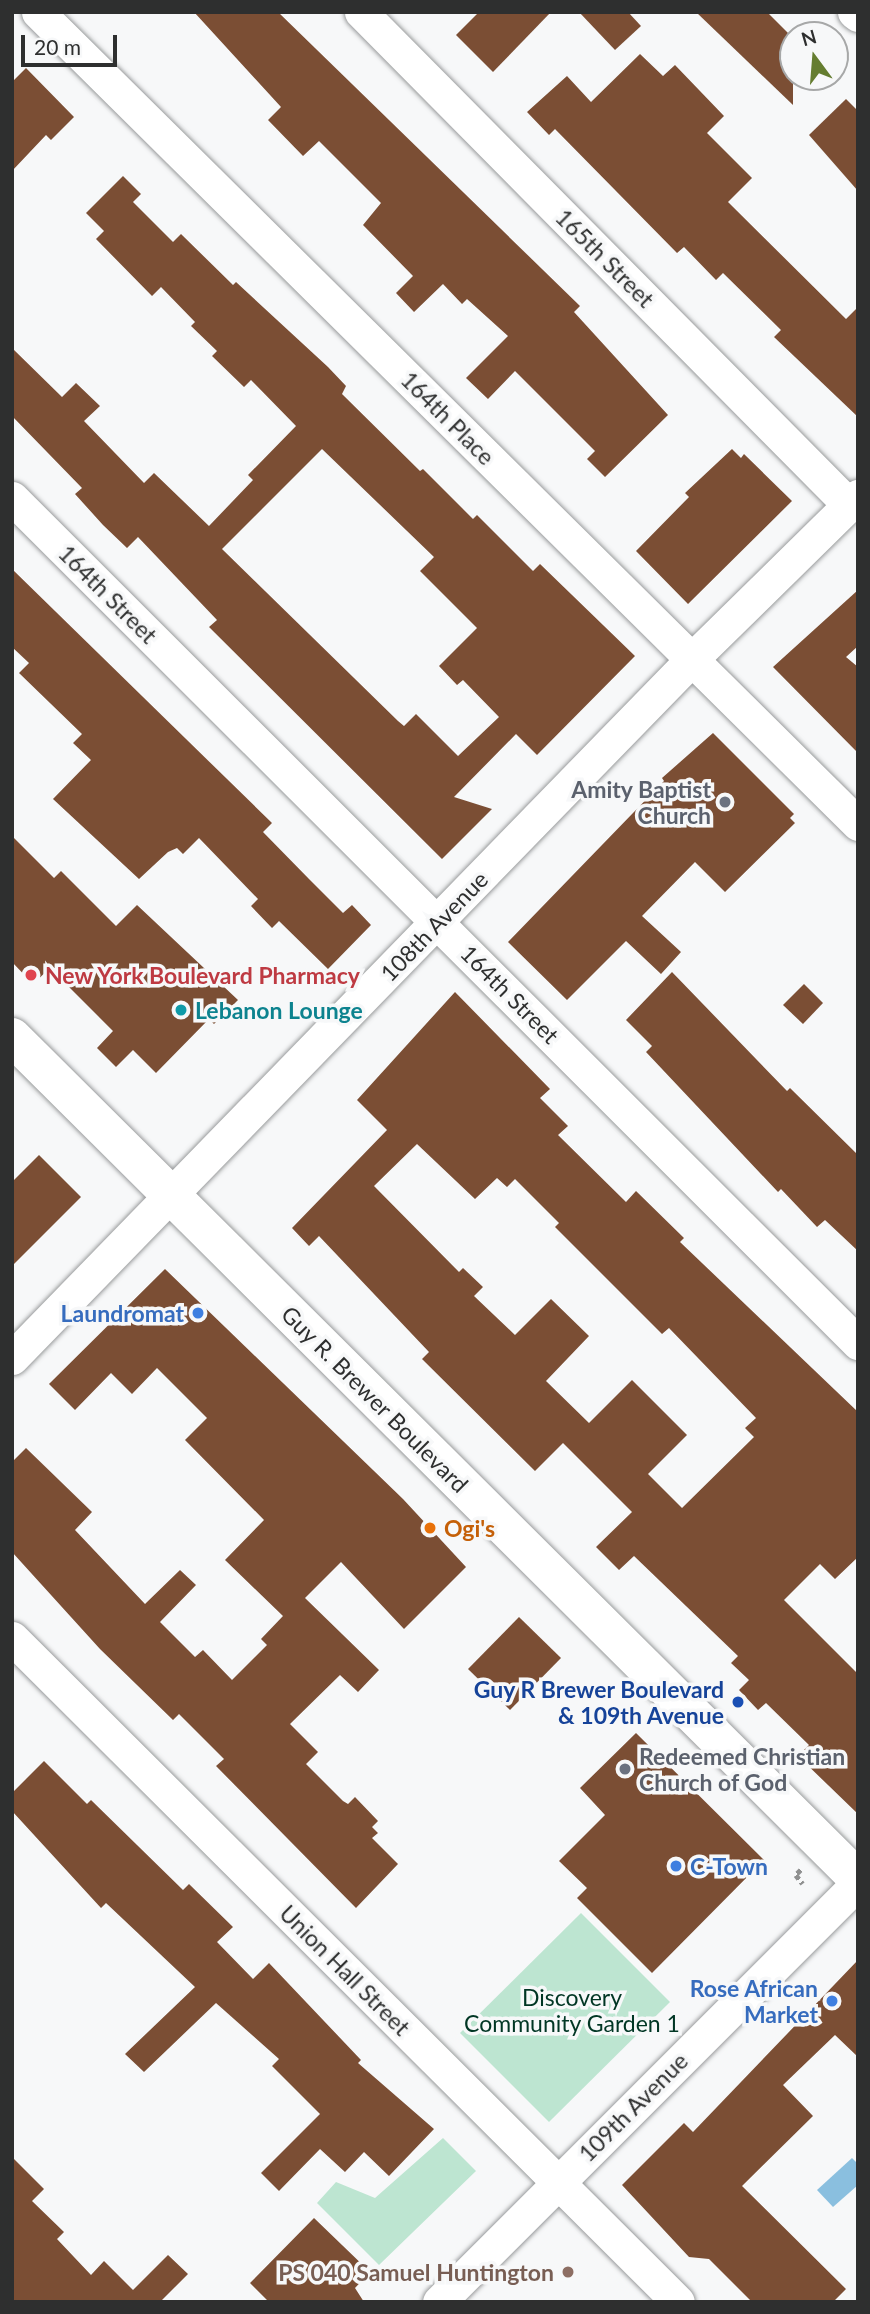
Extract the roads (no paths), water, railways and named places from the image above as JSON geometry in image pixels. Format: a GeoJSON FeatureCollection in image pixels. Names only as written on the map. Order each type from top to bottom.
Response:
{"type":"FeatureCollection","features":[{"type":"Feature","properties":{"kind":"main road","name":"Guy R. Brewer Boulevard"},"geometry":{"type":"LineString","coordinates":[[12,1037],[858,1881]]}},
{"type":"Feature","properties":{"kind":"street","name":"164th Place"},"geometry":{"type":"LineString","coordinates":[[38,12],[858,824]]}},
{"type":"Feature","properties":{"kind":"street","name":"165th Street"},"geometry":{"type":"LineString","coordinates":[[361,12],[853,500]]}},
{"type":"Feature","properties":{"kind":"street","name":"164th Street"},"geometry":{"type":"LineString","coordinates":[[12,498],[858,1343]]}},
{"type":"Feature","properties":{"kind":"street","name":"108th Avenue"},"geometry":{"type":"LineString","coordinates":[[12,1358],[173,1198],[692,659],[853,500]]}},
{"type":"Feature","properties":{"kind":"street","name":"Union Hall Street"},"geometry":{"type":"LineString","coordinates":[[12,1638],[678,2302]]}},
{"type":"Feature","properties":{"kind":"street","name":"109th Avenue"},"geometry":{"type":"LineString","coordinates":[[439,2302],[858,1881]]}},
{"type":"Feature","properties":{"kind":"water"},"geometry":{"type":"Polygon","coordinates":[[[852,2158],[858,2164],[858,2185],[833,2207],[817,2190],[852,2158]]]}},
{"type":"Feature","properties":{"kind":"place","name":"Amity Baptist Church"},"geometry":{"type":"Point","coordinates":[725,802]}},
{"type":"Feature","properties":{"kind":"place","name":"New York Boulevard Pharmacy"},"geometry":{"type":"Point","coordinates":[31,975]}},
{"type":"Feature","properties":{"kind":"place","name":"Lebanon Lounge"},"geometry":{"type":"Point","coordinates":[181,1010]}},
{"type":"Feature","properties":{"kind":"place","name":"Laundromat"},"geometry":{"type":"Point","coordinates":[198,1313]}},
{"type":"Feature","properties":{"kind":"place","name":"Ogi's"},"geometry":{"type":"Point","coordinates":[430,1528]}},
{"type":"Feature","properties":{"kind":"place","name":"Guy R Brewer Boulevard & 109th Avenue"},"geometry":{"type":"Point","coordinates":[738,1702]}},
{"type":"Feature","properties":{"kind":"place","name":"Redeemed Christian Church of God"},"geometry":{"type":"Point","coordinates":[625,1769]}},
{"type":"Feature","properties":{"kind":"place","name":"C-Town"},"geometry":{"type":"Point","coordinates":[676,1866]}},
{"type":"Feature","properties":{"kind":"place","name":"Rose African Market"},"geometry":{"type":"Point","coordinates":[832,2001]}},
{"type":"Feature","properties":{"kind":"place","name":"PS 040 Samuel Huntington"},"geometry":{"type":"Point","coordinates":[568,2272]}},
{"type":"Feature","properties":{"kind":"park label","name":"Discovery Community Garden 1"},"geometry":{"type":"Point","coordinates":[572,2010]}}]}
